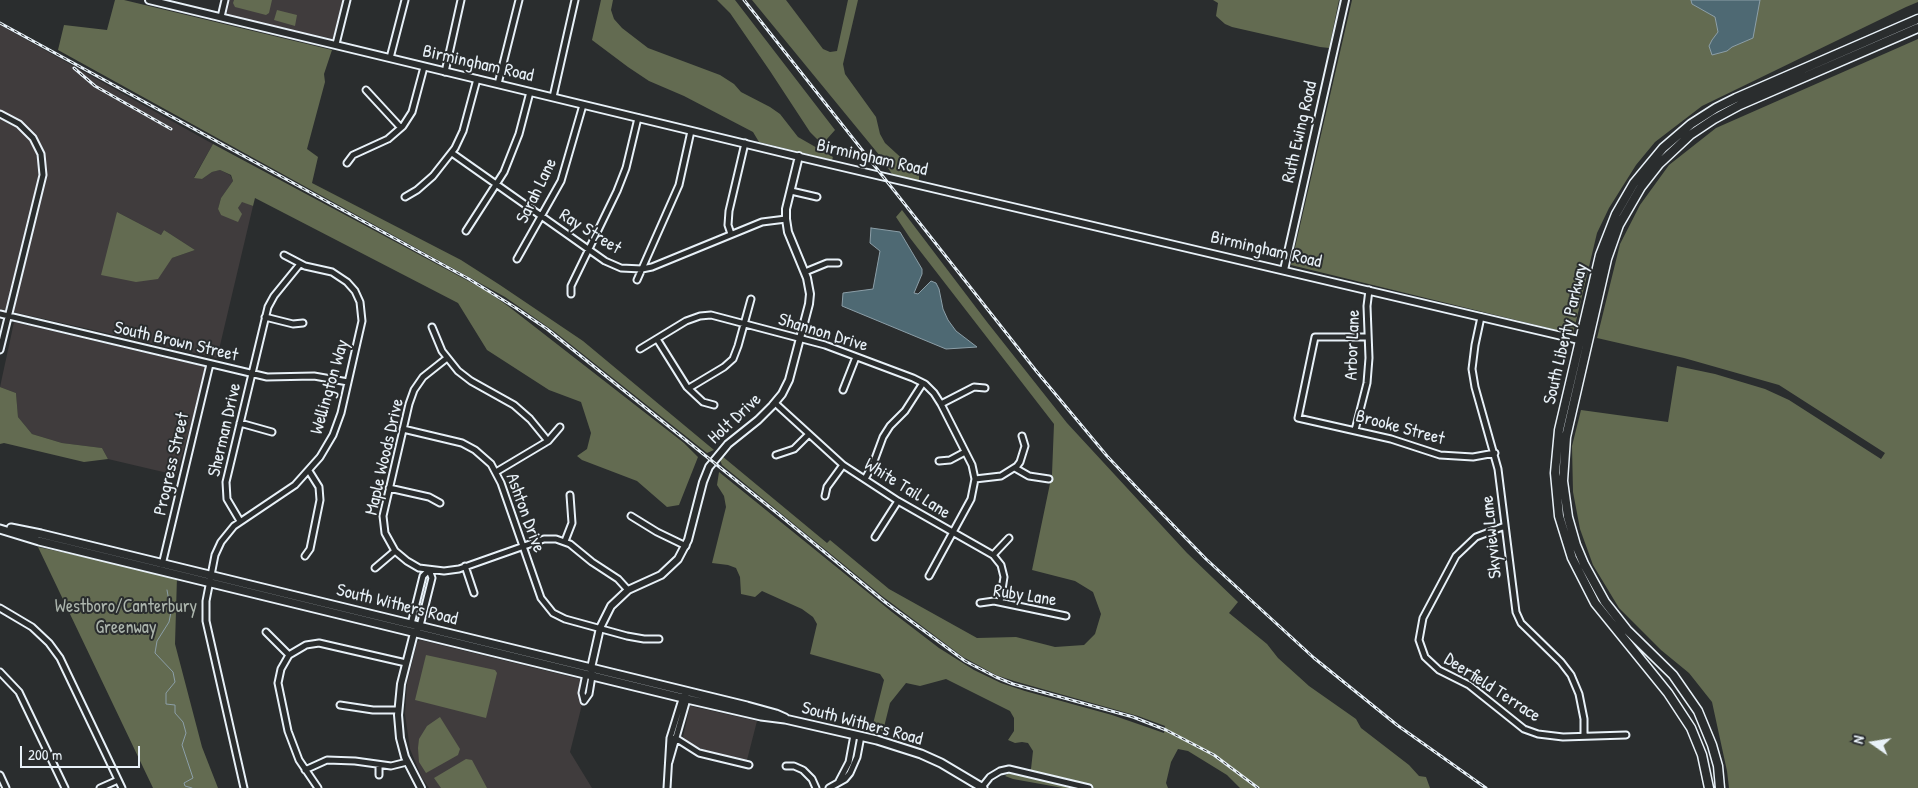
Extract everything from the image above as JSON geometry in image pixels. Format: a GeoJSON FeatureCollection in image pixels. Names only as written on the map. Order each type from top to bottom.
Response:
{"type":"FeatureCollection","features":[{"type":"Feature","properties":{"kind":"main road","name":"South Liberty Parkway"},"geometry":{"type":"LineString","coordinates":[[1720,788],[1714,752],[1698,711],[1673,675],[1613,614],[1593,583],[1573,538],[1564,496],[1564,453],[1600,255],[1609,228],[1622,201],[1634,183],[1663,148],[1679,133],[1716,108],[1918,19]]}},
{"type":"Feature","properties":{"kind":"main road","name":"South Liberty Parkway"},"geometry":{"type":"LineString","coordinates":[[1709,788],[1702,755],[1688,722],[1668,692],[1595,603],[1578,571],[1565,538],[1556,495],[1555,459],[1560,422],[1616,232],[1641,187],[1669,153],[1690,135],[1726,112],[1918,28]]}},
{"type":"Feature","properties":{"kind":"main road","name":"South Withers Road"},"geometry":{"type":"LineString","coordinates":[[0,528],[39,541],[420,626],[590,673]]}},
{"type":"Feature","properties":{"kind":"main road","name":"South Withers Road"},"geometry":{"type":"LineString","coordinates":[[211,579],[414,633],[776,714],[785,719],[858,736],[921,754],[982,788]]}},
{"type":"Feature","properties":{"kind":"street","name":"Birmingham Road"},"geometry":{"type":"LineString","coordinates":[[149,0],[168,2],[424,67],[1584,341]]}},
{"type":"Feature","properties":{"kind":"street"},"geometry":{"type":"LineString","coordinates":[[221,17],[225,0]]}},
{"type":"Feature","properties":{"kind":"street"},"geometry":{"type":"LineString","coordinates":[[336,44],[347,0]]}},
{"type":"Feature","properties":{"kind":"street"},"geometry":{"type":"LineString","coordinates":[[390,58],[405,0]]}},
{"type":"Feature","properties":{"kind":"street"},"geometry":{"type":"LineString","coordinates":[[445,72],[461,0]]}},
{"type":"Feature","properties":{"kind":"street"},"geometry":{"type":"LineString","coordinates":[[498,84],[519,0]]}},
{"type":"Feature","properties":{"kind":"street"},"geometry":{"type":"LineString","coordinates":[[553,97],[575,0]]}},
{"type":"Feature","properties":{"kind":"street","name":"Ruth Ewing Road"},"geometry":{"type":"LineString","coordinates":[[1284,270],[1346,0]]}},
{"type":"Feature","properties":{"kind":"street"},"geometry":{"type":"LineString","coordinates":[[347,163],[353,155],[388,139],[401,128],[412,112],[424,67]]}},
{"type":"Feature","properties":{"kind":"street"},"geometry":{"type":"LineString","coordinates":[[405,198],[425,184],[452,152],[462,131],[477,79]]}},
{"type":"Feature","properties":{"kind":"street"},"geometry":{"type":"LineString","coordinates":[[366,90],[401,128]]}},
{"type":"Feature","properties":{"kind":"street"},"geometry":{"type":"LineString","coordinates":[[466,231],[497,185],[520,134],[530,92]]}},
{"type":"Feature","properties":{"kind":"street","name":"Sarah Lane"},"geometry":{"type":"LineString","coordinates":[[517,259],[554,195],[566,167],[583,105]]}},
{"type":"Feature","properties":{"kind":"street"},"geometry":{"type":"LineString","coordinates":[[0,114],[15,121],[29,133],[39,148],[43,166],[43,178],[0,350]]}},
{"type":"Feature","properties":{"kind":"street"},"geometry":{"type":"LineString","coordinates":[[570,294],[571,286],[626,168],[638,118]]}},
{"type":"Feature","properties":{"kind":"street"},"geometry":{"type":"LineString","coordinates":[[637,280],[679,185],[691,130]]}},
{"type":"Feature","properties":{"kind":"street"},"geometry":{"type":"LineString","coordinates":[[730,234],[728,225],[729,211],[744,143]]}},
{"type":"Feature","properties":{"kind":"street","name":"Ray Street"},"geometry":{"type":"LineString","coordinates":[[452,152],[588,250],[605,261],[621,268],[642,269],[652,267],[762,222],[786,219]]}},
{"type":"Feature","properties":{"kind":"street","name":"Holt Drive"},"geometry":{"type":"LineString","coordinates":[[590,673],[600,628],[611,606],[628,590],[654,579],[668,570],[678,559],[686,546],[703,482],[713,462],[728,444],[775,404],[789,380],[810,294],[804,272],[790,238],[786,219],[799,156]]}},
{"type":"Feature","properties":{"kind":"street"},"geometry":{"type":"LineString","coordinates":[[791,191],[817,197]]}},
{"type":"Feature","properties":{"kind":"street","name":"Wellington Way"},"geometry":{"type":"LineString","coordinates":[[244,788],[206,621],[206,600],[216,555],[220,542],[229,530],[285,493],[309,471],[320,457],[333,434],[340,413],[362,321],[362,308],[358,297],[348,282],[337,274],[300,264],[284,255]]}},
{"type":"Feature","properties":{"kind":"street"},"geometry":{"type":"LineString","coordinates":[[804,272],[828,263],[838,263]]}},
{"type":"Feature","properties":{"kind":"street","name":"Sherman Drive"},"geometry":{"type":"LineString","coordinates":[[240,521],[227,499],[226,488],[251,373],[265,317],[274,296],[300,264]]}},
{"type":"Feature","properties":{"kind":"street","name":"Arbor Lane"},"geometry":{"type":"LineString","coordinates":[[1355,430],[1367,383],[1369,358],[1367,306],[1369,290]]}},
{"type":"Feature","properties":{"kind":"street"},"geometry":{"type":"LineString","coordinates":[[689,388],[724,367],[732,359],[751,299]]}},
{"type":"Feature","properties":{"kind":"street","name":"South Brown Street"},"geometry":{"type":"LineString","coordinates":[[0,314],[276,378],[323,377],[348,382]]}},
{"type":"Feature","properties":{"kind":"street","name":"Shannon Drive"},"geometry":{"type":"LineString","coordinates":[[640,348],[657,339],[671,328],[703,315],[717,316],[825,345],[923,383],[934,393],[941,404],[972,465],[975,479]]}},
{"type":"Feature","properties":{"kind":"street","name":"Skyview Lane"},"geometry":{"type":"LineString","coordinates":[[1481,316],[1474,345],[1472,369],[1475,386],[1495,453],[1513,598],[1518,618],[1536,639],[1561,662],[1571,675],[1584,719],[1584,735]]}},
{"type":"Feature","properties":{"kind":"street"},"geometry":{"type":"LineString","coordinates":[[265,317],[293,324],[303,323]]}},
{"type":"Feature","properties":{"kind":"street"},"geometry":{"type":"LineString","coordinates":[[432,327],[446,358],[458,371],[471,381],[505,399],[522,412],[548,441]]}},
{"type":"Feature","properties":{"kind":"street","name":"Brooke Street"},"geometry":{"type":"LineString","coordinates":[[1368,337],[1315,337],[1298,418],[1390,439],[1440,455],[1473,457],[1495,453]]}},
{"type":"Feature","properties":{"kind":"street"},"geometry":{"type":"LineString","coordinates":[[657,339],[689,388],[703,402],[714,405]]}},
{"type":"Feature","properties":{"kind":"street"},"geometry":{"type":"LineString","coordinates":[[843,390],[856,357]]}},
{"type":"Feature","properties":{"kind":"street","name":"Maple Woods Drive"},"geometry":{"type":"LineString","coordinates":[[446,358],[428,372],[418,383],[411,397],[383,516],[383,527],[388,540],[396,551],[413,565],[429,570],[444,571],[550,538],[565,541]]}},
{"type":"Feature","properties":{"kind":"street","name":"Progress Street"},"geometry":{"type":"LineString","coordinates":[[161,567],[210,364]]}},
{"type":"Feature","properties":{"kind":"street"},"geometry":{"type":"LineString","coordinates":[[864,479],[873,464],[882,437],[905,411],[923,383]]}},
{"type":"Feature","properties":{"kind":"street"},"geometry":{"type":"LineString","coordinates":[[941,404],[974,387],[985,388]]}},
{"type":"Feature","properties":{"kind":"street","name":"White Tail Lane"},"geometry":{"type":"LineString","coordinates":[[775,404],[843,465],[898,501],[993,555]]}},
{"type":"Feature","properties":{"kind":"street"},"geometry":{"type":"LineString","coordinates":[[240,423],[272,432]]}},
{"type":"Feature","properties":{"kind":"street"},"geometry":{"type":"LineString","coordinates":[[496,472],[548,441],[560,427]]}},
{"type":"Feature","properties":{"kind":"street","name":"Ashton Drive"},"geometry":{"type":"LineString","coordinates":[[403,429],[469,446],[486,459],[496,472],[541,598],[549,609],[565,619],[635,638],[659,639]]}},
{"type":"Feature","properties":{"kind":"street"},"geometry":{"type":"LineString","coordinates":[[776,455],[794,449],[808,434]]}},
{"type":"Feature","properties":{"kind":"street"},"geometry":{"type":"LineString","coordinates":[[929,576],[971,499],[975,479],[1001,476],[1015,468],[1020,462],[1025,446],[1022,436]]}},
{"type":"Feature","properties":{"kind":"street"},"geometry":{"type":"LineString","coordinates":[[939,461],[950,460],[965,452]]}},
{"type":"Feature","properties":{"kind":"street"},"geometry":{"type":"LineString","coordinates":[[825,496],[826,487],[843,465]]}},
{"type":"Feature","properties":{"kind":"street"},"geometry":{"type":"LineString","coordinates":[[1015,468],[1029,476],[1049,479]]}},
{"type":"Feature","properties":{"kind":"street"},"geometry":{"type":"LineString","coordinates":[[305,556],[310,549],[320,500],[316,481],[309,471]]}},
{"type":"Feature","properties":{"kind":"street"},"geometry":{"type":"LineString","coordinates":[[390,488],[429,497],[440,503]]}},
{"type":"Feature","properties":{"kind":"street"},"geometry":{"type":"LineString","coordinates":[[570,495],[572,523],[565,541],[618,579],[628,590]]}},
{"type":"Feature","properties":{"kind":"street"},"geometry":{"type":"LineString","coordinates":[[875,537],[898,501]]}},
{"type":"Feature","properties":{"kind":"street"},"geometry":{"type":"LineString","coordinates":[[631,516],[662,535],[686,546]]}},
{"type":"Feature","properties":{"kind":"street","name":"Deerfield Terrace"},"geometry":{"type":"LineString","coordinates":[[1505,526],[1476,537],[1456,556],[1423,618],[1419,640],[1421,650],[1430,664],[1469,685],[1524,729],[1547,736],[1626,735]]}},
{"type":"Feature","properties":{"kind":"street"},"geometry":{"type":"LineString","coordinates":[[1000,602],[1004,577],[1001,565],[993,555],[1009,538]]}},
{"type":"Feature","properties":{"kind":"street"},"geometry":{"type":"LineString","coordinates":[[375,568],[396,551]]}},
{"type":"Feature","properties":{"kind":"street"},"geometry":{"type":"LineString","coordinates":[[465,566],[474,592]]}},
{"type":"Feature","properties":{"kind":"street"},"geometry":{"type":"LineString","coordinates":[[414,633],[411,624],[423,576],[429,570],[432,578],[420,626],[414,633],[406,663],[399,695],[398,710],[400,738],[407,762],[421,788]]}},
{"type":"Feature","properties":{"kind":"street","name":"Ruby Lane"},"geometry":{"type":"LineString","coordinates":[[980,603],[1000,602],[1066,616]]}},
{"type":"Feature","properties":{"kind":"street"},"geometry":{"type":"LineString","coordinates":[[0,608],[32,627],[54,650],[68,674],[122,788]]}},
{"type":"Feature","properties":{"kind":"street"},"geometry":{"type":"LineString","coordinates":[[266,632],[290,655]]}},
{"type":"Feature","properties":{"kind":"street"},"geometry":{"type":"LineString","coordinates":[[318,788],[299,760],[288,731],[278,682],[281,669],[290,655],[306,645],[319,643],[406,663]]}},
{"type":"Feature","properties":{"kind":"street"},"geometry":{"type":"LineString","coordinates":[[0,672],[19,692],[65,788]]}},
{"type":"Feature","properties":{"kind":"street"},"geometry":{"type":"LineString","coordinates":[[667,788],[670,738],[685,695]]}},
{"type":"Feature","properties":{"kind":"street"},"geometry":{"type":"LineString","coordinates":[[668,765],[677,739],[685,695]]}},
{"type":"Feature","properties":{"kind":"street"},"geometry":{"type":"LineString","coordinates":[[340,705],[373,710],[398,710]]}},
{"type":"Feature","properties":{"kind":"street"},"geometry":{"type":"LineString","coordinates":[[829,788],[839,781],[849,762],[858,736]]}},
{"type":"Feature","properties":{"kind":"street"},"geometry":{"type":"LineString","coordinates":[[670,738],[677,739],[700,753],[749,765]]}},
{"type":"Feature","properties":{"kind":"street"},"geometry":{"type":"LineString","coordinates":[[305,770],[327,760],[354,761],[379,766],[391,766],[407,762]]}},
{"type":"Feature","properties":{"kind":"street"},"geometry":{"type":"LineString","coordinates":[[379,766],[379,775]]}},
{"type":"Feature","properties":{"kind":"street"},"geometry":{"type":"LineString","coordinates":[[786,766],[794,766],[802,770],[812,779],[816,788]]}},
{"type":"Feature","properties":{"kind":"street"},"geometry":{"type":"LineString","coordinates":[[982,788],[990,777],[1000,771],[1009,769],[1089,788]]}},
{"type":"Feature","properties":{"kind":"street"},"geometry":{"type":"LineString","coordinates":[[0,775],[6,788]]}},
{"type":"Feature","properties":{"kind":"street"},"geometry":{"type":"LineString","coordinates":[[100,788],[118,780]]}},
{"type":"Feature","properties":{"kind":"shaded area"},"geometry":{"type":"Polygon","coordinates":[[[230,0],[343,0],[333,39],[229,15],[227,12],[230,0]]]}},
{"type":"Feature","properties":{"kind":"shaded area"},"geometry":{"type":"Polygon","coordinates":[[[0,25],[213,144],[194,177],[202,179],[212,172],[220,170],[230,175],[233,181],[221,198],[218,209],[221,215],[238,208],[242,201],[253,206],[217,358],[0,309],[0,25]],[[117,212],[172,258],[195,250],[164,230],[161,235],[117,212]]]}},
{"type":"Feature","properties":{"kind":"shaded area"},"geometry":{"type":"Polygon","coordinates":[[[14,322],[205,367],[196,408],[176,475],[108,459],[102,448],[62,443],[32,434],[18,417],[16,393],[0,387],[14,322]]]}},
{"type":"Feature","properties":{"kind":"shaded area"},"geometry":{"type":"Polygon","coordinates":[[[420,640],[588,681],[570,752],[592,788],[429,788],[422,778],[410,749],[405,714],[407,684],[417,642],[420,640]]]}},
{"type":"Feature","properties":{"kind":"shaded area"},"geometry":{"type":"Polygon","coordinates":[[[690,706],[757,721],[747,760],[705,750],[685,739],[683,737],[690,706]]]}},
{"type":"Feature","properties":{"kind":"green space"},"geometry":{"type":"Polygon","coordinates":[[[115,0],[124,0],[332,50],[324,74],[325,82],[307,149],[318,157],[312,183],[461,260],[500,285],[583,341],[714,450],[707,453],[555,332],[505,297],[58,50],[64,25],[107,30],[115,0]]]}},
{"type":"Feature","properties":{"kind":"green space"},"geometry":{"type":"Polygon","coordinates":[[[234,0],[272,0],[269,13],[266,15],[235,7],[234,0]]]}},
{"type":"Feature","properties":{"kind":"green space"},"geometry":{"type":"Polygon","coordinates":[[[601,0],[613,0],[611,10],[614,19],[622,28],[648,48],[720,75],[734,84],[741,92],[780,114],[798,137],[833,157],[832,160],[759,142],[753,132],[684,96],[649,81],[628,67],[592,40],[601,0]]]}},
{"type":"Feature","properties":{"kind":"green space"},"geometry":{"type":"Polygon","coordinates":[[[717,0],[735,0],[835,130],[824,146],[810,132],[730,13],[717,0]]]}},
{"type":"Feature","properties":{"kind":"green space"},"geometry":{"type":"Polygon","coordinates":[[[752,0],[786,0],[823,49],[830,52],[837,51],[848,0],[858,0],[843,64],[845,74],[876,117],[880,134],[885,143],[919,174],[919,181],[892,174],[880,156],[752,0]]]}},
{"type":"Feature","properties":{"kind":"green space"},"geometry":{"type":"Polygon","coordinates":[[[1213,0],[1339,0],[1329,48],[1232,27],[1216,16],[1218,3],[1213,0]]]}},
{"type":"Feature","properties":{"kind":"green space"},"geometry":{"type":"Polygon","coordinates":[[[1352,0],[1918,0],[1918,2],[1702,106],[1655,142],[1636,165],[1609,208],[1597,233],[1573,334],[1291,265],[1352,0]]]}},
{"type":"Feature","properties":{"kind":"green space"},"geometry":{"type":"Polygon","coordinates":[[[277,10],[297,15],[295,26],[274,20],[277,10]]]}},
{"type":"Feature","properties":{"kind":"green space"},"geometry":{"type":"Polygon","coordinates":[[[1918,39],[1918,788],[1729,788],[1712,702],[1689,673],[1661,650],[1619,608],[1593,565],[1580,529],[1573,492],[1572,446],[1581,410],[1668,422],[1677,366],[1715,374],[1765,389],[1789,400],[1881,459],[1885,453],[1779,385],[1684,358],[1597,338],[1620,244],[1640,205],[1669,165],[1716,128],[1918,39]]]}},
{"type":"Feature","properties":{"kind":"green space"},"geometry":{"type":"Polygon","coordinates":[[[213,144],[485,290],[508,306],[684,443],[698,457],[679,505],[667,507],[637,481],[582,460],[577,456],[587,449],[591,433],[581,402],[549,390],[487,350],[458,303],[255,198],[253,206],[242,202],[238,208],[242,214],[238,222],[221,215],[218,209],[221,198],[233,181],[231,175],[220,170],[212,172],[202,179],[194,178],[213,144]]]}},
{"type":"Feature","properties":{"kind":"green space"},"geometry":{"type":"Polygon","coordinates":[[[902,210],[1067,423],[1187,553],[1238,602],[1229,613],[1267,644],[1278,658],[1309,686],[1356,719],[1361,728],[1409,765],[1419,776],[1426,777],[1430,788],[1240,788],[1227,775],[1188,751],[1178,749],[1171,762],[1166,783],[1168,788],[1063,788],[1013,779],[1005,776],[1009,773],[1028,776],[1031,769],[1033,751],[1028,743],[1015,743],[1008,740],[1014,731],[1014,718],[1010,711],[946,679],[920,686],[906,683],[890,703],[883,731],[872,728],[884,680],[880,674],[810,654],[817,624],[813,617],[802,609],[762,591],[755,597],[741,594],[740,577],[736,568],[712,563],[726,507],[724,496],[717,485],[719,472],[892,612],[939,648],[974,670],[1001,683],[1025,691],[1112,715],[1164,733],[1165,726],[1138,716],[996,675],[963,657],[882,596],[722,465],[720,460],[722,456],[827,543],[830,540],[889,589],[977,638],[1016,637],[1055,647],[1084,645],[1095,634],[1101,614],[1093,592],[1075,581],[1032,570],[1052,474],[1054,424],[910,238],[896,217],[902,210]]]}},
{"type":"Feature","properties":{"kind":"green space"},"geometry":{"type":"Polygon","coordinates":[[[117,212],[161,235],[164,230],[195,250],[172,258],[158,279],[136,282],[101,275],[117,212]]]}},
{"type":"Feature","properties":{"kind":"green space"},"geometry":{"type":"Polygon","coordinates":[[[0,387],[16,393],[18,417],[32,434],[62,443],[102,448],[108,459],[84,462],[4,443],[0,444],[0,387]]]}},
{"type":"Feature","properties":{"kind":"green space","name":"Westboro/Canterbury Greenway"},"geometry":{"type":"Polygon","coordinates":[[[38,547],[177,577],[175,644],[202,747],[218,788],[153,788],[38,547]]]}},
{"type":"Feature","properties":{"kind":"green space"},"geometry":{"type":"Polygon","coordinates":[[[426,655],[495,670],[497,673],[486,718],[415,700],[426,655]]]}},
{"type":"Feature","properties":{"kind":"green space"},"geometry":{"type":"Polygon","coordinates":[[[440,717],[460,749],[458,755],[426,773],[419,762],[419,739],[427,726],[440,717]]]}},
{"type":"Feature","properties":{"kind":"green space"},"geometry":{"type":"Polygon","coordinates":[[[466,759],[472,760],[487,788],[441,788],[434,778],[466,759]]]}},
{"type":"Feature","properties":{"kind":"water"},"geometry":{"type":"Polygon","coordinates":[[[1691,0],[1760,0],[1753,38],[1727,51],[1712,55],[1709,46],[1718,32],[1715,17],[1692,4],[1691,0]]]}},
{"type":"Feature","properties":{"kind":"water"},"geometry":{"type":"Polygon","coordinates":[[[871,228],[900,232],[922,269],[922,274],[914,293],[918,294],[931,281],[936,283],[948,320],[956,331],[977,347],[946,349],[842,306],[843,293],[873,289],[880,251],[870,243],[871,228]]]}},
{"type":"Feature","properties":{"kind":"waterway"},"geometry":{"type":"LineString","coordinates":[[167,590],[171,612],[169,622],[157,641],[155,653],[173,672],[175,682],[166,693],[166,704],[175,705],[175,713],[183,722],[186,733],[182,745],[193,778],[184,783],[185,786],[192,788]]}},
{"type":"Feature","properties":{"kind":"railway"},"geometry":{"type":"LineString","coordinates":[[744,0],[1037,372],[1107,456],[1139,490],[1206,559],[1314,658],[1397,725],[1486,788]]}},
{"type":"Feature","properties":{"kind":"railway"},"geometry":{"type":"LineString","coordinates":[[0,23],[469,279],[516,308],[547,329],[885,602],[965,661],[1013,684],[1133,717],[1166,730],[1214,755],[1258,788]]}},
{"type":"Feature","properties":{"kind":"railway"},"geometry":{"type":"LineString","coordinates":[[74,68],[95,86],[171,129]]}}]}
